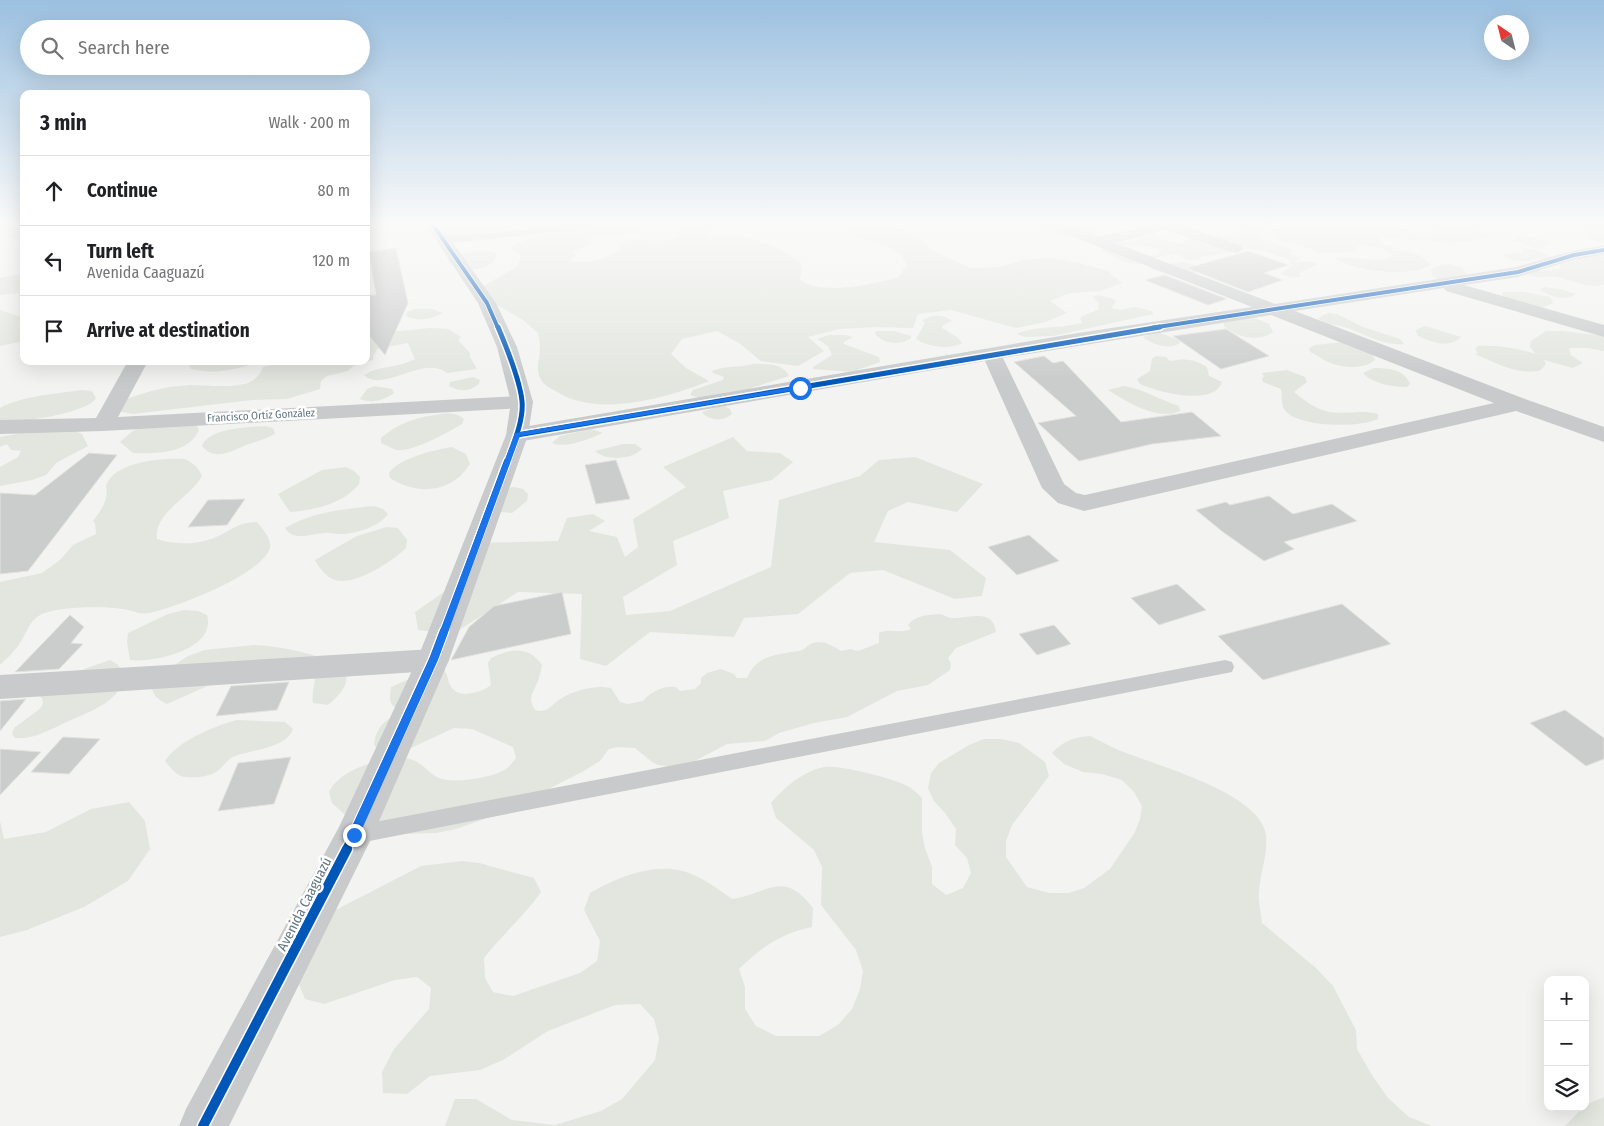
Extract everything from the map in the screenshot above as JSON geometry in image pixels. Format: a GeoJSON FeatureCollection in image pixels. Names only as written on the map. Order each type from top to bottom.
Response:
{"type":"FeatureCollection","features":[{"type":"Feature","properties":{"kind":"street"},"geometry":{"type":"LineString","coordinates":[[468,275],[487,303],[507,347],[520,418]]}},
{"type":"Feature","properties":{"kind":"street"},"geometry":{"type":"LineString","coordinates":[[1184,275],[1518,404],[1604,435]]}},
{"type":"Feature","properties":{"kind":"street","name":"Francisco Ortíz González"},"geometry":{"type":"LineString","coordinates":[[0,427],[520,418],[992,355],[1078,339],[1217,320],[1274,309],[1502,275]]}},
{"type":"Feature","properties":{"kind":"street"},"geometry":{"type":"LineString","coordinates":[[1443,284],[1604,331]]}},
{"type":"Feature","properties":{"kind":"street"},"geometry":{"type":"LineString","coordinates":[[992,355],[1054,488],[1066,498],[1084,503],[1518,404]]}},
{"type":"Feature","properties":{"kind":"street"},"geometry":{"type":"LineString","coordinates":[[103,424],[136,365]]}},
{"type":"Feature","properties":{"kind":"street","name":"Avenida Caaguazú"},"geometry":{"type":"LineString","coordinates":[[203,1126],[354,835],[433,660],[520,418]]}},
{"type":"Feature","properties":{"kind":"street"},"geometry":{"type":"LineString","coordinates":[[0,687],[433,660]]}},
{"type":"Feature","properties":{"kind":"lane"},"geometry":{"type":"LineString","coordinates":[[354,835],[1225,667]]}},
{"type":"Feature","properties":{"kind":"shaded area"},"geometry":{"type":"Polygon","coordinates":[[[20,275],[20,295],[18,293],[0,295],[0,278],[20,275]]]}},
{"type":"Feature","properties":{"kind":"shaded area"},"geometry":{"type":"Polygon","coordinates":[[[503,275],[801,275],[800,280],[810,285],[835,288],[876,283],[899,277],[901,275],[1112,275],[1122,283],[1101,291],[1070,293],[1050,301],[1067,313],[1045,322],[1016,328],[951,310],[918,314],[913,328],[875,327],[839,329],[808,337],[824,351],[798,366],[761,361],[739,343],[717,331],[682,339],[671,354],[686,368],[709,381],[673,394],[652,399],[610,404],[590,403],[571,399],[544,384],[538,372],[540,348],[538,333],[523,320],[489,300],[480,288],[503,275]]]}},
{"type":"Feature","properties":{"kind":"shaded area"},"geometry":{"type":"Polygon","coordinates":[[[1282,275],[1301,276],[1293,278],[1282,275]]]}},
{"type":"Feature","properties":{"kind":"shaded area"},"geometry":{"type":"Polygon","coordinates":[[[1432,275],[1470,275],[1445,281],[1432,275]]]}},
{"type":"Feature","properties":{"kind":"shaded area"},"geometry":{"type":"Polygon","coordinates":[[[1528,275],[1604,275],[1604,285],[1597,286],[1556,277],[1528,275]]]}},
{"type":"Feature","properties":{"kind":"shaded area"},"geometry":{"type":"Polygon","coordinates":[[[1544,287],[1576,294],[1568,298],[1558,297],[1540,290],[1544,287]]]}},
{"type":"Feature","properties":{"kind":"shaded area"},"geometry":{"type":"Polygon","coordinates":[[[1524,292],[1550,297],[1553,303],[1539,309],[1503,296],[1502,293],[1524,292]]]}},
{"type":"Feature","properties":{"kind":"shaded area"},"geometry":{"type":"Polygon","coordinates":[[[1098,295],[1114,299],[1116,302],[1111,308],[1120,310],[1134,307],[1152,311],[1153,314],[1053,336],[1025,337],[1017,334],[1024,331],[1083,323],[1080,319],[1082,316],[1098,310],[1099,303],[1093,297],[1098,295]]]}},
{"type":"Feature","properties":{"kind":"shaded area"},"geometry":{"type":"Polygon","coordinates":[[[414,309],[432,309],[443,313],[425,319],[415,319],[406,316],[407,312],[414,309]]]}},
{"type":"Feature","properties":{"kind":"shaded area"},"geometry":{"type":"Polygon","coordinates":[[[0,310],[20,317],[20,342],[0,346],[0,310]]]}},
{"type":"Feature","properties":{"kind":"shaded area"},"geometry":{"type":"Polygon","coordinates":[[[1328,313],[1337,314],[1363,327],[1400,339],[1404,344],[1381,341],[1344,327],[1327,323],[1318,318],[1328,313]]]}},
{"type":"Feature","properties":{"kind":"shaded area"},"geometry":{"type":"Polygon","coordinates":[[[932,316],[942,316],[952,321],[943,325],[942,328],[957,337],[962,343],[939,347],[916,339],[925,323],[922,320],[932,316]]]}},
{"type":"Feature","properties":{"kind":"shaded area"},"geometry":{"type":"Polygon","coordinates":[[[1242,317],[1257,319],[1269,324],[1273,332],[1254,338],[1241,336],[1224,326],[1224,321],[1242,317]]]}},
{"type":"Feature","properties":{"kind":"shaded area"},"geometry":{"type":"Polygon","coordinates":[[[1425,326],[1461,337],[1456,341],[1446,344],[1434,342],[1418,336],[1415,330],[1425,326]]]}},
{"type":"Feature","properties":{"kind":"shaded area"},"geometry":{"type":"Polygon","coordinates":[[[430,328],[448,329],[461,337],[458,340],[470,353],[470,357],[477,369],[447,373],[437,368],[427,368],[392,378],[372,380],[364,375],[415,359],[408,343],[377,349],[373,360],[370,361],[370,332],[382,333],[430,328]]]}},
{"type":"Feature","properties":{"kind":"shaded area"},"geometry":{"type":"Polygon","coordinates":[[[876,331],[894,331],[911,336],[911,338],[897,343],[887,342],[875,334],[876,331]]]}},
{"type":"Feature","properties":{"kind":"shaded area"},"geometry":{"type":"Polygon","coordinates":[[[1546,331],[1604,336],[1604,351],[1588,348],[1569,348],[1571,355],[1583,363],[1573,368],[1544,360],[1546,364],[1541,370],[1532,371],[1507,368],[1475,354],[1478,353],[1475,349],[1478,346],[1485,346],[1507,347],[1536,354],[1530,347],[1531,341],[1546,331]]]}},
{"type":"Feature","properties":{"kind":"shaded area"},"geometry":{"type":"Polygon","coordinates":[[[1157,332],[1179,340],[1180,343],[1171,346],[1161,346],[1143,337],[1157,332]]]}},
{"type":"Feature","properties":{"kind":"shaded area"},"geometry":{"type":"Polygon","coordinates":[[[829,335],[853,337],[844,342],[844,344],[879,357],[880,362],[852,372],[813,369],[813,367],[832,355],[828,346],[817,339],[829,335]]]}},
{"type":"Feature","properties":{"kind":"shaded area"},"geometry":{"type":"Polygon","coordinates":[[[1344,342],[1373,355],[1375,360],[1359,367],[1340,366],[1310,352],[1309,348],[1315,345],[1344,342]]]}},
{"type":"Feature","properties":{"kind":"shaded area"},"geometry":{"type":"Polygon","coordinates":[[[1156,356],[1166,357],[1170,361],[1185,359],[1198,362],[1207,367],[1209,376],[1222,382],[1217,390],[1197,396],[1159,391],[1140,384],[1137,379],[1150,371],[1152,359],[1156,356]]]}},
{"type":"Feature","properties":{"kind":"shaded area"},"geometry":{"type":"Polygon","coordinates":[[[753,364],[778,366],[789,376],[742,391],[699,398],[690,395],[693,390],[723,380],[724,377],[712,371],[753,364]]]}},
{"type":"Feature","properties":{"kind":"shaded area"},"geometry":{"type":"Polygon","coordinates":[[[189,365],[248,365],[218,371],[191,369],[189,365]]]}},
{"type":"Feature","properties":{"kind":"shaded area"},"geometry":{"type":"Polygon","coordinates":[[[273,365],[356,365],[348,371],[327,376],[321,381],[320,389],[287,399],[252,400],[133,414],[116,411],[119,402],[162,388],[190,385],[223,386],[244,384],[256,378],[263,367],[273,365]]]}},
{"type":"Feature","properties":{"kind":"shaded area"},"geometry":{"type":"Polygon","coordinates":[[[1374,368],[1400,372],[1410,384],[1407,387],[1384,384],[1372,380],[1363,373],[1374,368]]]}},
{"type":"Feature","properties":{"kind":"shaded area"},"geometry":{"type":"Polygon","coordinates":[[[1287,370],[1305,377],[1307,382],[1294,392],[1313,406],[1338,413],[1364,412],[1378,414],[1378,419],[1344,425],[1314,423],[1291,415],[1283,407],[1281,389],[1263,382],[1262,378],[1264,377],[1262,373],[1287,370]]]}},
{"type":"Feature","properties":{"kind":"shaded area"},"geometry":{"type":"Polygon","coordinates":[[[473,377],[480,380],[479,384],[472,389],[461,390],[449,386],[450,382],[473,377]]]}},
{"type":"Feature","properties":{"kind":"shaded area"},"geometry":{"type":"Polygon","coordinates":[[[375,386],[392,389],[394,393],[378,400],[360,399],[367,389],[375,386]]]}},
{"type":"Feature","properties":{"kind":"shaded area"},"geometry":{"type":"Polygon","coordinates":[[[1124,386],[1179,406],[1180,411],[1162,414],[1152,412],[1133,405],[1108,390],[1124,386]]]}},
{"type":"Feature","properties":{"kind":"shaded area"},"geometry":{"type":"Polygon","coordinates":[[[81,390],[92,391],[96,398],[90,404],[80,409],[36,419],[0,423],[0,408],[9,404],[29,398],[81,390]]]}},
{"type":"Feature","properties":{"kind":"shaded area"},"geometry":{"type":"Polygon","coordinates":[[[723,405],[730,409],[732,414],[728,417],[712,419],[702,412],[723,405]]]}},
{"type":"Feature","properties":{"kind":"shaded area"},"geometry":{"type":"Polygon","coordinates":[[[449,413],[464,419],[462,424],[430,441],[403,450],[396,450],[381,443],[381,438],[405,423],[422,417],[449,413]]]}},
{"type":"Feature","properties":{"kind":"shaded area"},"geometry":{"type":"Polygon","coordinates":[[[192,423],[199,430],[194,438],[187,444],[170,451],[133,453],[120,442],[134,430],[147,426],[192,423]]]}},
{"type":"Feature","properties":{"kind":"shaded area"},"geometry":{"type":"Polygon","coordinates":[[[265,426],[273,428],[275,433],[267,438],[224,454],[212,453],[202,446],[212,435],[220,432],[265,426]]]}},
{"type":"Feature","properties":{"kind":"shaded area"},"geometry":{"type":"Polygon","coordinates":[[[591,429],[603,433],[571,444],[558,445],[552,443],[560,436],[591,429]]]}},
{"type":"Feature","properties":{"kind":"shaded area"},"geometry":{"type":"Polygon","coordinates":[[[75,431],[82,434],[88,446],[56,463],[46,475],[32,480],[0,486],[0,467],[18,457],[21,451],[11,450],[7,444],[0,447],[0,437],[26,432],[75,431]]]}},
{"type":"Feature","properties":{"kind":"shaded area"},"geometry":{"type":"Polygon","coordinates":[[[733,437],[747,451],[780,453],[793,462],[772,480],[723,491],[729,518],[673,541],[677,565],[623,597],[626,615],[670,611],[771,567],[779,500],[860,476],[879,460],[915,457],[983,484],[957,512],[908,502],[888,511],[874,542],[950,550],[986,578],[982,596],[955,599],[883,570],[850,573],[798,614],[744,618],[734,637],[650,632],[606,666],[580,659],[582,594],[518,592],[453,634],[418,630],[415,612],[460,581],[473,543],[558,541],[567,518],[593,514],[605,521],[589,531],[617,537],[625,557],[638,547],[633,519],[686,487],[663,467],[733,437]]]}},
{"type":"Feature","properties":{"kind":"shaded area"},"geometry":{"type":"Polygon","coordinates":[[[623,444],[635,444],[642,449],[632,455],[618,458],[605,456],[595,451],[623,444]]]}},
{"type":"Feature","properties":{"kind":"shaded area"},"geometry":{"type":"Polygon","coordinates":[[[452,447],[466,454],[470,464],[463,474],[444,486],[422,489],[400,484],[390,478],[389,473],[394,468],[409,459],[452,447]]]}},
{"type":"Feature","properties":{"kind":"shaded area"},"geometry":{"type":"Polygon","coordinates":[[[165,459],[185,459],[195,466],[202,476],[161,521],[157,530],[157,539],[179,543],[202,542],[240,525],[257,522],[270,541],[270,548],[264,558],[235,579],[197,597],[161,610],[142,613],[114,608],[92,607],[69,608],[40,615],[30,625],[16,649],[0,665],[0,582],[42,573],[60,560],[73,545],[96,534],[93,521],[105,500],[106,486],[119,471],[140,463],[165,459]]]}},
{"type":"Feature","properties":{"kind":"shaded area"},"geometry":{"type":"Polygon","coordinates":[[[346,467],[360,477],[359,484],[345,497],[328,505],[290,512],[278,494],[322,470],[346,467]]]}},
{"type":"Feature","properties":{"kind":"shaded area"},"geometry":{"type":"Polygon","coordinates":[[[514,487],[523,489],[528,494],[527,501],[512,513],[500,512],[502,489],[514,487]]]}},
{"type":"Feature","properties":{"kind":"shaded area"},"geometry":{"type":"Polygon","coordinates":[[[374,506],[383,509],[388,514],[379,523],[360,531],[346,534],[326,533],[298,536],[293,535],[285,528],[317,515],[374,506]]]}},
{"type":"Feature","properties":{"kind":"shaded area"},"geometry":{"type":"Polygon","coordinates":[[[387,527],[398,528],[407,540],[406,548],[393,559],[366,574],[349,580],[337,581],[326,574],[315,560],[357,536],[387,527]]]}},
{"type":"Feature","properties":{"kind":"shaded area"},"geometry":{"type":"Polygon","coordinates":[[[184,610],[198,611],[207,615],[208,627],[203,637],[193,645],[168,656],[154,659],[130,660],[127,642],[128,633],[168,614],[184,610]]]}},
{"type":"Feature","properties":{"kind":"shaded area"},"geometry":{"type":"Polygon","coordinates":[[[940,614],[952,618],[986,617],[994,625],[996,632],[956,648],[948,658],[951,664],[950,670],[928,685],[897,691],[847,717],[814,723],[779,733],[765,741],[727,744],[693,762],[676,767],[658,765],[635,748],[618,747],[609,749],[600,761],[582,772],[499,814],[456,829],[436,833],[396,834],[345,815],[332,803],[329,792],[334,784],[353,770],[376,762],[400,758],[410,759],[439,778],[462,780],[500,772],[507,768],[516,758],[513,747],[472,729],[454,728],[398,754],[377,749],[374,744],[377,732],[384,722],[391,718],[395,707],[390,701],[391,687],[407,680],[444,670],[453,690],[469,694],[491,685],[488,663],[491,658],[505,652],[518,651],[531,654],[542,665],[531,699],[535,710],[544,711],[562,698],[573,693],[599,687],[611,688],[620,702],[628,704],[643,701],[653,692],[662,688],[676,687],[680,691],[695,689],[701,683],[701,678],[707,673],[721,669],[734,674],[737,678],[747,678],[756,664],[762,660],[776,655],[801,651],[817,642],[825,643],[841,651],[850,649],[858,651],[879,643],[879,633],[911,629],[908,625],[914,619],[940,614]]]}},
{"type":"Feature","properties":{"kind":"shaded area"},"geometry":{"type":"Polygon","coordinates":[[[254,645],[288,649],[342,664],[346,676],[344,687],[328,705],[313,703],[315,672],[250,667],[167,704],[159,700],[153,692],[152,680],[188,656],[205,650],[254,645]]]}},
{"type":"Feature","properties":{"kind":"shaded area"},"geometry":{"type":"Polygon","coordinates":[[[110,660],[119,667],[122,677],[117,693],[111,699],[103,705],[43,733],[15,738],[12,734],[14,728],[41,708],[42,698],[34,692],[41,684],[110,660]]]}},
{"type":"Feature","properties":{"kind":"shaded area"},"geometry":{"type":"Polygon","coordinates":[[[237,720],[285,722],[293,729],[284,740],[268,747],[233,757],[216,772],[204,776],[183,777],[174,772],[165,761],[178,747],[197,735],[237,720]]]}},
{"type":"Feature","properties":{"kind":"shaded area"},"geometry":{"type":"Polygon","coordinates":[[[1090,736],[1121,751],[1204,782],[1246,806],[1260,820],[1266,835],[1265,857],[1259,892],[1262,923],[1316,968],[1333,986],[1356,1030],[1357,1049],[1388,1098],[1409,1117],[1432,1126],[445,1126],[455,1099],[476,1099],[512,1120],[555,1125],[601,1111],[622,1099],[655,1060],[659,1038],[654,1019],[640,1004],[615,1005],[548,1031],[503,1060],[480,1070],[430,1076],[407,1094],[383,1093],[382,1072],[394,1049],[429,1009],[431,988],[417,977],[395,980],[324,1004],[305,999],[292,968],[318,919],[421,866],[462,861],[479,863],[534,878],[541,892],[484,958],[485,978],[493,992],[513,996],[580,973],[597,961],[600,941],[584,910],[590,893],[613,881],[638,872],[664,869],[676,870],[700,878],[732,899],[784,886],[793,889],[813,908],[812,927],[791,933],[772,942],[739,969],[745,987],[745,1009],[756,1026],[776,1036],[819,1036],[838,1025],[852,1009],[860,989],[863,971],[856,950],[821,905],[822,867],[814,850],[776,818],[771,803],[782,791],[802,776],[825,767],[844,768],[869,773],[904,784],[922,798],[922,833],[932,867],[932,884],[946,895],[963,888],[971,873],[967,858],[955,845],[956,829],[934,801],[928,788],[931,773],[939,763],[969,745],[984,739],[1001,739],[1019,743],[1045,762],[1049,776],[1012,825],[1006,841],[1006,857],[1027,887],[1049,893],[1069,893],[1084,888],[1110,869],[1135,832],[1142,806],[1134,792],[1122,780],[1102,774],[1083,772],[1064,764],[1052,753],[1069,740],[1090,736]]]}},
{"type":"Feature","properties":{"kind":"shaded area"},"geometry":{"type":"Polygon","coordinates":[[[129,802],[145,821],[150,849],[128,881],[84,907],[27,930],[0,937],[0,821],[4,839],[46,832],[91,809],[129,802]]]}},
{"type":"Feature","properties":{"kind":"shaded area"},"geometry":{"type":"Polygon","coordinates":[[[1604,1097],[1604,1126],[1565,1126],[1579,1111],[1589,1111],[1589,1103],[1604,1097]]]}},
{"type":"Feature","properties":{"kind":"building"},"geometry":{"type":"Polygon","coordinates":[[[373,275],[402,275],[408,303],[385,355],[370,337],[370,295],[376,295],[373,275]]]}},
{"type":"Feature","properties":{"kind":"building"},"geometry":{"type":"Polygon","coordinates":[[[1165,275],[1227,299],[1208,305],[1145,280],[1165,275]]]}},
{"type":"Feature","properties":{"kind":"building"},"geometry":{"type":"Polygon","coordinates":[[[1204,275],[1268,275],[1283,280],[1248,292],[1204,275]]]}},
{"type":"Feature","properties":{"kind":"building"},"geometry":{"type":"Polygon","coordinates":[[[1226,329],[1269,356],[1221,369],[1173,336],[1226,329]]]}},
{"type":"Feature","properties":{"kind":"building"},"geometry":{"type":"Polygon","coordinates":[[[1044,356],[1053,363],[1063,361],[1121,422],[1192,412],[1221,436],[1152,444],[1079,461],[1038,423],[1076,416],[1014,362],[1044,356]]]}},
{"type":"Feature","properties":{"kind":"building"},"geometry":{"type":"Polygon","coordinates":[[[89,453],[117,455],[28,571],[0,574],[0,493],[35,495],[89,453]]]}},
{"type":"Feature","properties":{"kind":"building"},"geometry":{"type":"Polygon","coordinates":[[[616,460],[630,499],[596,504],[585,465],[616,460]]]}},
{"type":"Feature","properties":{"kind":"building"},"geometry":{"type":"Polygon","coordinates":[[[1269,496],[1293,514],[1332,504],[1357,521],[1284,542],[1294,549],[1264,561],[1196,510],[1226,502],[1230,505],[1269,496]]]}},
{"type":"Feature","properties":{"kind":"building"},"geometry":{"type":"Polygon","coordinates":[[[245,499],[227,525],[188,527],[208,500],[245,499]]]}},
{"type":"Feature","properties":{"kind":"building"},"geometry":{"type":"Polygon","coordinates":[[[1029,535],[1059,561],[1017,575],[988,547],[1029,535]]]}},
{"type":"Feature","properties":{"kind":"building"},"geometry":{"type":"Polygon","coordinates":[[[1177,584],[1206,610],[1159,625],[1131,598],[1177,584]]]}},
{"type":"Feature","properties":{"kind":"building"},"geometry":{"type":"Polygon","coordinates":[[[562,592],[571,634],[451,660],[469,627],[494,606],[562,592]]]}},
{"type":"Feature","properties":{"kind":"building"},"geometry":{"type":"Polygon","coordinates":[[[1342,604],[1391,644],[1263,680],[1218,636],[1342,604]]]}},
{"type":"Feature","properties":{"kind":"building"},"geometry":{"type":"Polygon","coordinates":[[[70,615],[84,627],[71,643],[83,644],[59,669],[15,672],[70,615]]]}},
{"type":"Feature","properties":{"kind":"building"},"geometry":{"type":"Polygon","coordinates":[[[1054,625],[1071,644],[1037,655],[1019,634],[1054,625]]]}},
{"type":"Feature","properties":{"kind":"building"},"geometry":{"type":"Polygon","coordinates":[[[289,682],[277,710],[216,716],[231,686],[289,682]]]}},
{"type":"Feature","properties":{"kind":"building"},"geometry":{"type":"Polygon","coordinates":[[[26,699],[0,731],[0,701],[26,699]]]}},
{"type":"Feature","properties":{"kind":"building"},"geometry":{"type":"Polygon","coordinates":[[[1565,710],[1604,738],[1604,759],[1586,766],[1530,723],[1565,710]]]}},
{"type":"Feature","properties":{"kind":"building"},"geometry":{"type":"Polygon","coordinates":[[[63,737],[100,739],[69,774],[31,772],[63,737]]]}},
{"type":"Feature","properties":{"kind":"building"},"geometry":{"type":"Polygon","coordinates":[[[0,749],[41,752],[0,795],[0,749]]]}},
{"type":"Feature","properties":{"kind":"building"},"geometry":{"type":"Polygon","coordinates":[[[291,757],[274,804],[218,811],[238,763],[291,757]]]}},
{"type":"Feature","properties":{"kind":"cycle path"},"geometry":{"type":"LineString","coordinates":[[203,1126],[354,835],[433,660],[517,435],[522,402],[507,347],[487,303],[467,275]]}},
{"type":"Feature","properties":{"kind":"cycle path"},"geometry":{"type":"LineString","coordinates":[[517,435],[1078,339],[1501,275]]}},
{"type":"Feature","properties":{"kind":"route"},"geometry":{"type":"LineString","coordinates":[[354,835],[433,660],[517,435],[800,388]]}}]}
